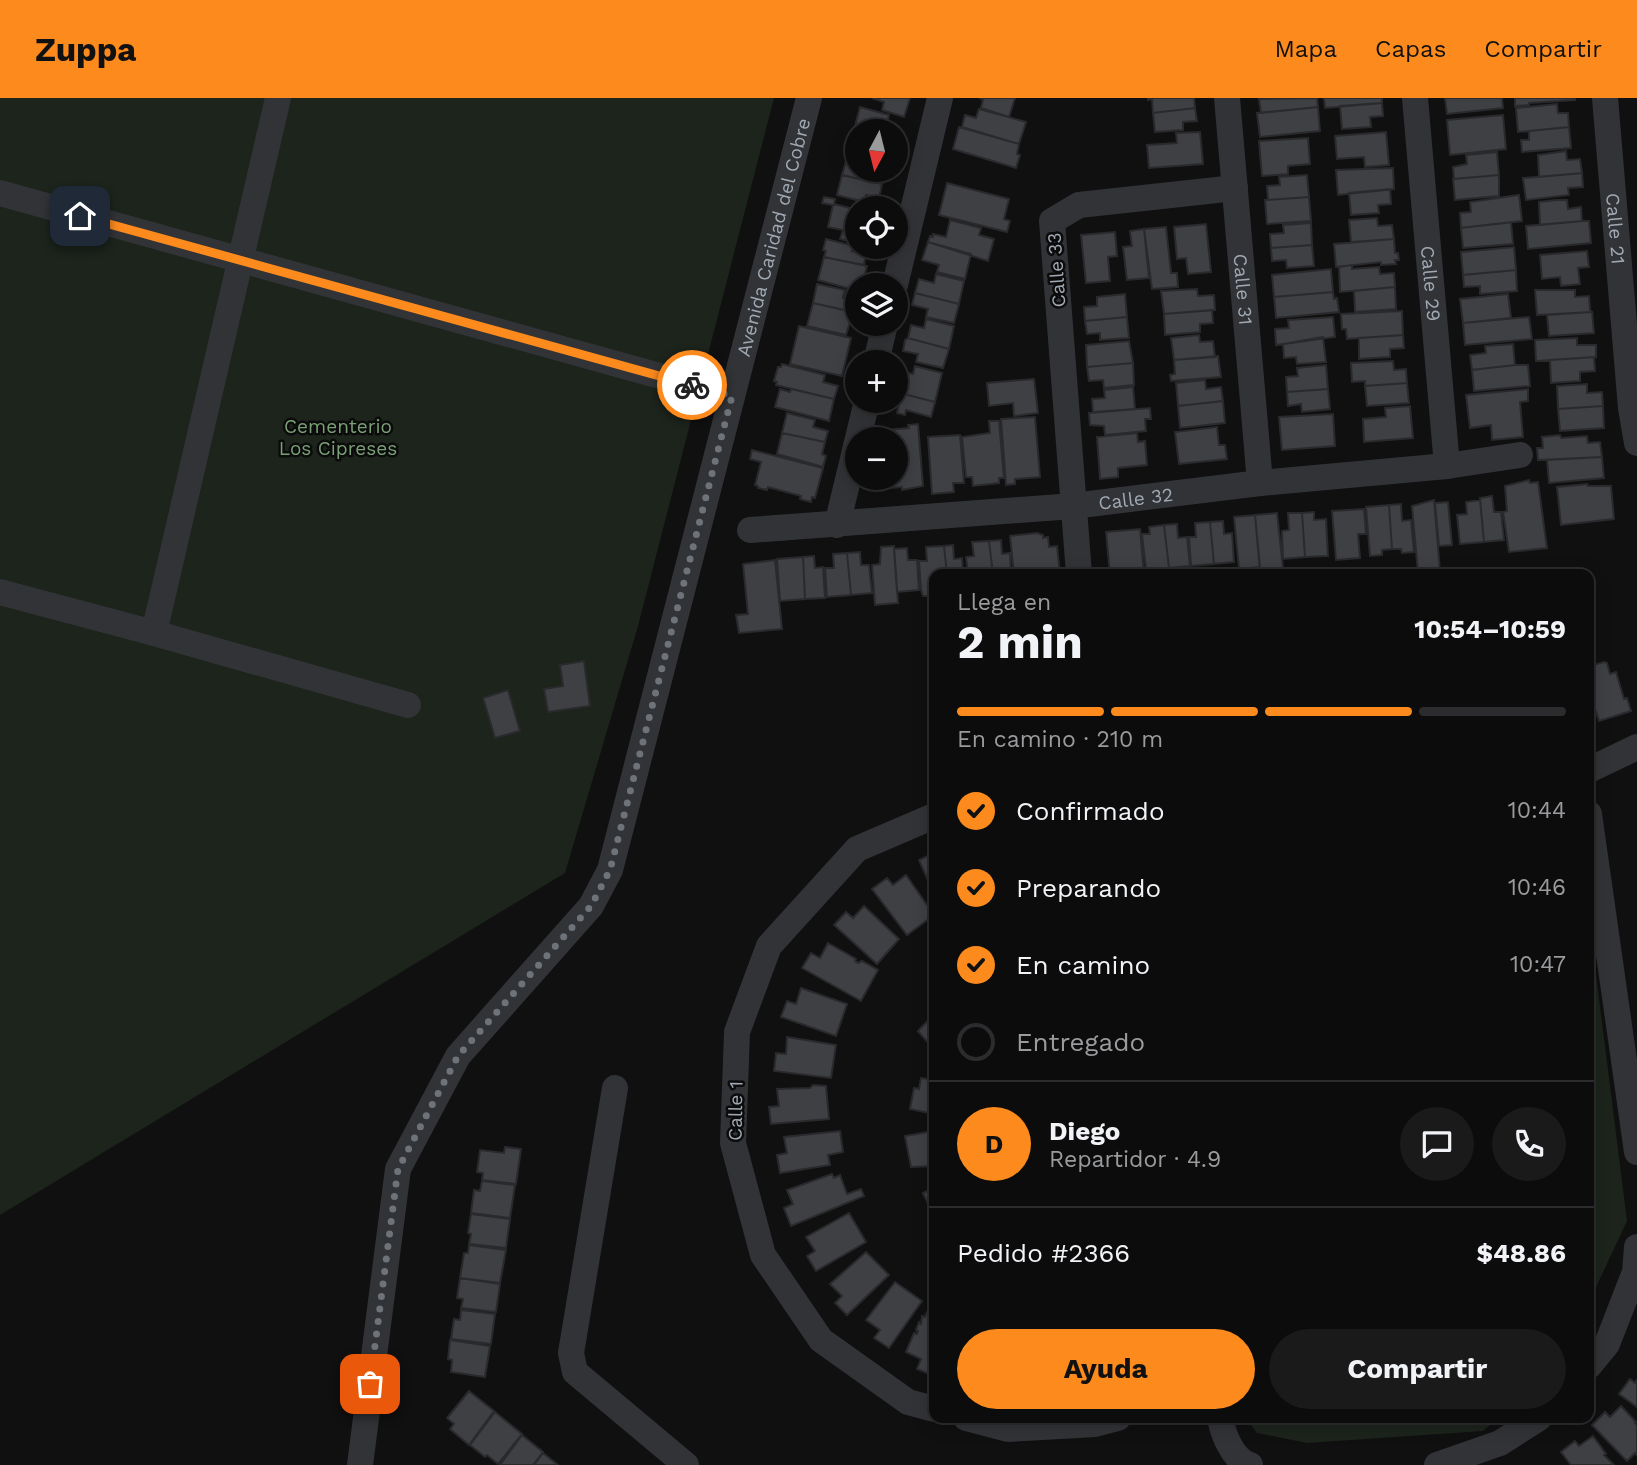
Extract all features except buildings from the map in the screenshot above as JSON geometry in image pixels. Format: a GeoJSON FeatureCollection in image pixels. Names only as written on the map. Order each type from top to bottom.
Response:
{"type":"FeatureCollection","features":[{"type":"Feature","properties":{"kind":"street"},"geometry":{"type":"LineString","coordinates":[[154,633],[278,98]]}},
{"type":"Feature","properties":{"kind":"street","name":"Avenida Caridad del Cobre"},"geometry":{"type":"LineString","coordinates":[[360,1465],[398,1169],[458,1056],[591,906],[610,870],[809,98]]}},
{"type":"Feature","properties":{"kind":"street"},"geometry":{"type":"LineString","coordinates":[[898,273],[940,98]]}},
{"type":"Feature","properties":{"kind":"street","name":"Calle 31"},"geometry":{"type":"LineString","coordinates":[[1227,98],[1261,483]]}},
{"type":"Feature","properties":{"kind":"street","name":"Calle 29"},"geometry":{"type":"LineString","coordinates":[[1415,98],[1447,466]]}},
{"type":"Feature","properties":{"kind":"street","name":"Calle 21"},"geometry":{"type":"LineString","coordinates":[[1605,98],[1637,443]]}},
{"type":"Feature","properties":{"kind":"street","name":"Calle 33"},"geometry":{"type":"LineString","coordinates":[[1073,506],[1052,221],[1079,205],[1235,188]]}},
{"type":"Feature","properties":{"kind":"street"},"geometry":{"type":"LineString","coordinates":[[0,193],[732,396]]}},
{"type":"Feature","properties":{"kind":"street"},"geometry":{"type":"LineString","coordinates":[[836,525],[864,413]]}},
{"type":"Feature","properties":{"kind":"street","name":"Calle 32"},"geometry":{"type":"LineString","coordinates":[[750,530],[1073,506],[1520,456]]}},
{"type":"Feature","properties":{"kind":"street"},"geometry":{"type":"LineString","coordinates":[[1073,506],[1079,569]]}},
{"type":"Feature","properties":{"kind":"street"},"geometry":{"type":"LineString","coordinates":[[0,592],[408,705]]}},
{"type":"Feature","properties":{"kind":"street"},"geometry":{"type":"LineString","coordinates":[[1594,768],[1637,747]]}},
{"type":"Feature","properties":{"kind":"street","name":"Calle 1"},"geometry":{"type":"LineString","coordinates":[[929,818],[857,849],[769,946],[737,1032],[733,1143],[763,1255],[821,1340],[908,1402],[929,1408]]}},
{"type":"Feature","properties":{"kind":"street"},"geometry":{"type":"LineString","coordinates":[[1594,849],[1637,1152]]}},
{"type":"Feature","properties":{"kind":"street"},"geometry":{"type":"LineString","coordinates":[[615,1088],[571,1353],[575,1373],[686,1465]]}},
{"type":"Feature","properties":{"kind":"street"},"geometry":{"type":"LineString","coordinates":[[1594,1360],[1607,1344],[1635,1272],[1637,1247]]}},
{"type":"Feature","properties":{"kind":"street"},"geometry":{"type":"LineString","coordinates":[[985,1423],[1008,1429],[1099,1423]]}},
{"type":"Feature","properties":{"kind":"street"},"geometry":{"type":"LineString","coordinates":[[1221,1423],[1223,1434],[1243,1463],[1250,1465]]}},
{"type":"Feature","properties":{"kind":"street"},"geometry":{"type":"LineString","coordinates":[[1437,1465],[1500,1443],[1531,1423]]}},
{"type":"Feature","properties":{"kind":"green space","name":"Cementerio Los Cipreses"},"geometry":{"type":"Polygon","coordinates":[[[0,98],[774,98],[638,626],[565,873],[0,1215],[0,98]]]}},
{"type":"Feature","properties":{"kind":"green space"},"geometry":{"type":"Polygon","coordinates":[[[1594,959],[1627,1221],[1594,1291],[1594,959]]]}},
{"type":"Feature","properties":{"kind":"green space"},"geometry":{"type":"Polygon","coordinates":[[[1250,1423],[1492,1423],[1483,1431],[1307,1443],[1257,1433],[1250,1423]]]}},
{"type":"Feature","properties":{"kind":"way so far"},"geometry":{"type":"LineString","coordinates":[[370,1384],[398,1169],[458,1056],[591,906],[610,870],[732,396],[692,385]]}},
{"type":"Feature","properties":{"kind":"route"},"geometry":{"type":"LineString","coordinates":[[80,216],[692,385]]}}]}
